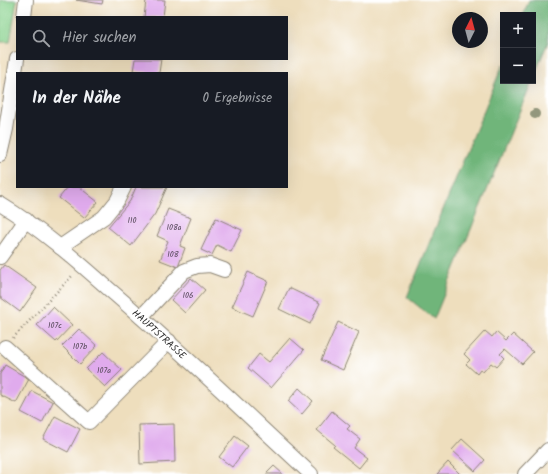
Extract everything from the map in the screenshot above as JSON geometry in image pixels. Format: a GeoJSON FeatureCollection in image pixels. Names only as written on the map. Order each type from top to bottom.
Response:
{"type":"FeatureCollection","features":[{"type":"Feature","properties":{"kind":"street"},"geometry":{"type":"LineString","coordinates":[[24,16],[26,0]]}},
{"type":"Feature","properties":{"kind":"street"},"geometry":{"type":"LineString","coordinates":[[0,155],[6,130],[17,60]]}},
{"type":"Feature","properties":{"kind":"street"},"geometry":{"type":"LineString","coordinates":[[60,247],[104,217],[117,201],[124,188]]}},
{"type":"Feature","properties":{"kind":"street","name":"HAUPTSTRASSE"},"geometry":{"type":"LineString","coordinates":[[0,204],[26,220],[60,247],[169,341],[311,474]]}},
{"type":"Feature","properties":{"kind":"street"},"geometry":{"type":"LineString","coordinates":[[0,257],[26,220]]}},
{"type":"Feature","properties":{"kind":"street"},"geometry":{"type":"LineString","coordinates":[[141,317],[184,271],[197,266],[210,265],[224,270]]}},
{"type":"Feature","properties":{"kind":"street"},"geometry":{"type":"LineString","coordinates":[[5,347],[89,422],[169,341]]}},
{"type":"Feature","properties":{"kind":"street"},"geometry":{"type":"LineString","coordinates":[[525,474],[548,450]]}},
{"type":"Feature","properties":{"kind":"path"},"geometry":{"type":"LineString","coordinates":[[5,347],[82,266]]}},
{"type":"Feature","properties":{"kind":"green space"},"geometry":{"type":"Polygon","coordinates":[[[0,0],[17,0],[10,42],[0,42],[0,0]]]}},
{"type":"Feature","properties":{"kind":"green space"},"geometry":{"type":"Polygon","coordinates":[[[529,0],[548,0],[548,42],[536,71],[536,12],[524,12],[529,0]]]}},
{"type":"Feature","properties":{"kind":"green space"},"geometry":{"type":"Polygon","coordinates":[[[500,71],[500,84],[531,84],[434,319],[407,297],[500,71]]]}},
{"type":"Feature","properties":{"kind":"building"},"geometry":{"type":"Polygon","coordinates":[[[76,0],[103,0],[102,4],[76,0]]]}},
{"type":"Feature","properties":{"kind":"building"},"geometry":{"type":"Polygon","coordinates":[[[146,0],[165,0],[163,16],[144,16],[146,0]]]}},
{"type":"Feature","properties":{"kind":"building"},"geometry":{"type":"Polygon","coordinates":[[[135,60],[161,60],[159,72],[133,71],[135,60]]]}},
{"type":"Feature","properties":{"kind":"building"},"geometry":{"type":"Polygon","coordinates":[[[67,188],[80,188],[98,202],[84,218],[59,198],[67,188]]]}},
{"type":"Feature","properties":{"kind":"building"},"geometry":{"type":"Polygon","coordinates":[[[136,188],[167,188],[155,214],[131,246],[108,227],[130,201],[136,188]]]}},
{"type":"Feature","properties":{"kind":"building"},"geometry":{"type":"Polygon","coordinates":[[[168,209],[191,218],[180,246],[185,248],[178,267],[160,260],[168,241],[157,236],[168,209]]]}},
{"type":"Feature","properties":{"kind":"building"},"geometry":{"type":"Polygon","coordinates":[[[216,218],[242,230],[231,252],[217,245],[212,255],[201,250],[216,218]]]}},
{"type":"Feature","properties":{"kind":"building"},"geometry":{"type":"Polygon","coordinates":[[[4,265],[37,288],[20,312],[0,297],[0,270],[4,265]]]}},
{"type":"Feature","properties":{"kind":"building"},"geometry":{"type":"Polygon","coordinates":[[[248,272],[268,281],[253,316],[232,307],[248,272]]]}},
{"type":"Feature","properties":{"kind":"building"},"geometry":{"type":"Polygon","coordinates":[[[191,278],[205,290],[185,313],[171,300],[191,278]]]}},
{"type":"Feature","properties":{"kind":"building"},"geometry":{"type":"Polygon","coordinates":[[[289,288],[320,303],[310,324],[279,309],[289,288]]]}},
{"type":"Feature","properties":{"kind":"building"},"geometry":{"type":"Polygon","coordinates":[[[53,307],[72,325],[56,342],[37,325],[53,307]]]}},
{"type":"Feature","properties":{"kind":"building"},"geometry":{"type":"Polygon","coordinates":[[[338,322],[359,332],[343,370],[321,360],[338,322]]]}},
{"type":"Feature","properties":{"kind":"building"},"geometry":{"type":"Polygon","coordinates":[[[79,329],[97,346],[80,364],[62,346],[79,329]]]}},
{"type":"Feature","properties":{"kind":"building"},"geometry":{"type":"Polygon","coordinates":[[[485,331],[492,337],[496,332],[506,341],[513,334],[533,352],[522,364],[505,349],[500,354],[504,358],[496,367],[491,363],[483,372],[480,370],[477,374],[466,364],[470,360],[464,354],[485,331]]]}},
{"type":"Feature","properties":{"kind":"building"},"geometry":{"type":"Polygon","coordinates":[[[290,338],[304,350],[271,388],[248,368],[259,354],[269,362],[290,338]]]}},
{"type":"Feature","properties":{"kind":"building"},"geometry":{"type":"Polygon","coordinates":[[[103,352],[122,370],[105,387],[86,369],[103,352]]]}},
{"type":"Feature","properties":{"kind":"building"},"geometry":{"type":"Polygon","coordinates":[[[5,365],[29,379],[16,403],[0,395],[0,374],[5,365]]]}},
{"type":"Feature","properties":{"kind":"building"},"geometry":{"type":"Polygon","coordinates":[[[299,388],[313,401],[302,414],[288,401],[299,388]]]}},
{"type":"Feature","properties":{"kind":"building"},"geometry":{"type":"Polygon","coordinates":[[[32,391],[53,402],[42,423],[21,412],[32,391]]]}},
{"type":"Feature","properties":{"kind":"building"},"geometry":{"type":"Polygon","coordinates":[[[332,411],[350,426],[347,429],[360,439],[354,448],[367,458],[359,468],[333,447],[335,445],[317,430],[332,411]]]}},
{"type":"Feature","properties":{"kind":"building"},"geometry":{"type":"Polygon","coordinates":[[[55,416],[80,429],[68,452],[43,439],[55,416]]]}},
{"type":"Feature","properties":{"kind":"building"},"geometry":{"type":"Polygon","coordinates":[[[174,424],[175,462],[140,464],[139,425],[174,424]]]}},
{"type":"Feature","properties":{"kind":"building"},"geometry":{"type":"Polygon","coordinates":[[[235,436],[248,446],[232,467],[219,457],[235,436]]]}},
{"type":"Feature","properties":{"kind":"building"},"geometry":{"type":"Polygon","coordinates":[[[462,439],[485,460],[475,471],[452,450],[462,439]]]}},
{"type":"Feature","properties":{"kind":"building"},"geometry":{"type":"Polygon","coordinates":[[[448,462],[460,474],[437,474],[448,462]]]}},
{"type":"Feature","properties":{"kind":"building"},"geometry":{"type":"Polygon","coordinates":[[[274,466],[283,474],[266,474],[274,466]]]}}]}
